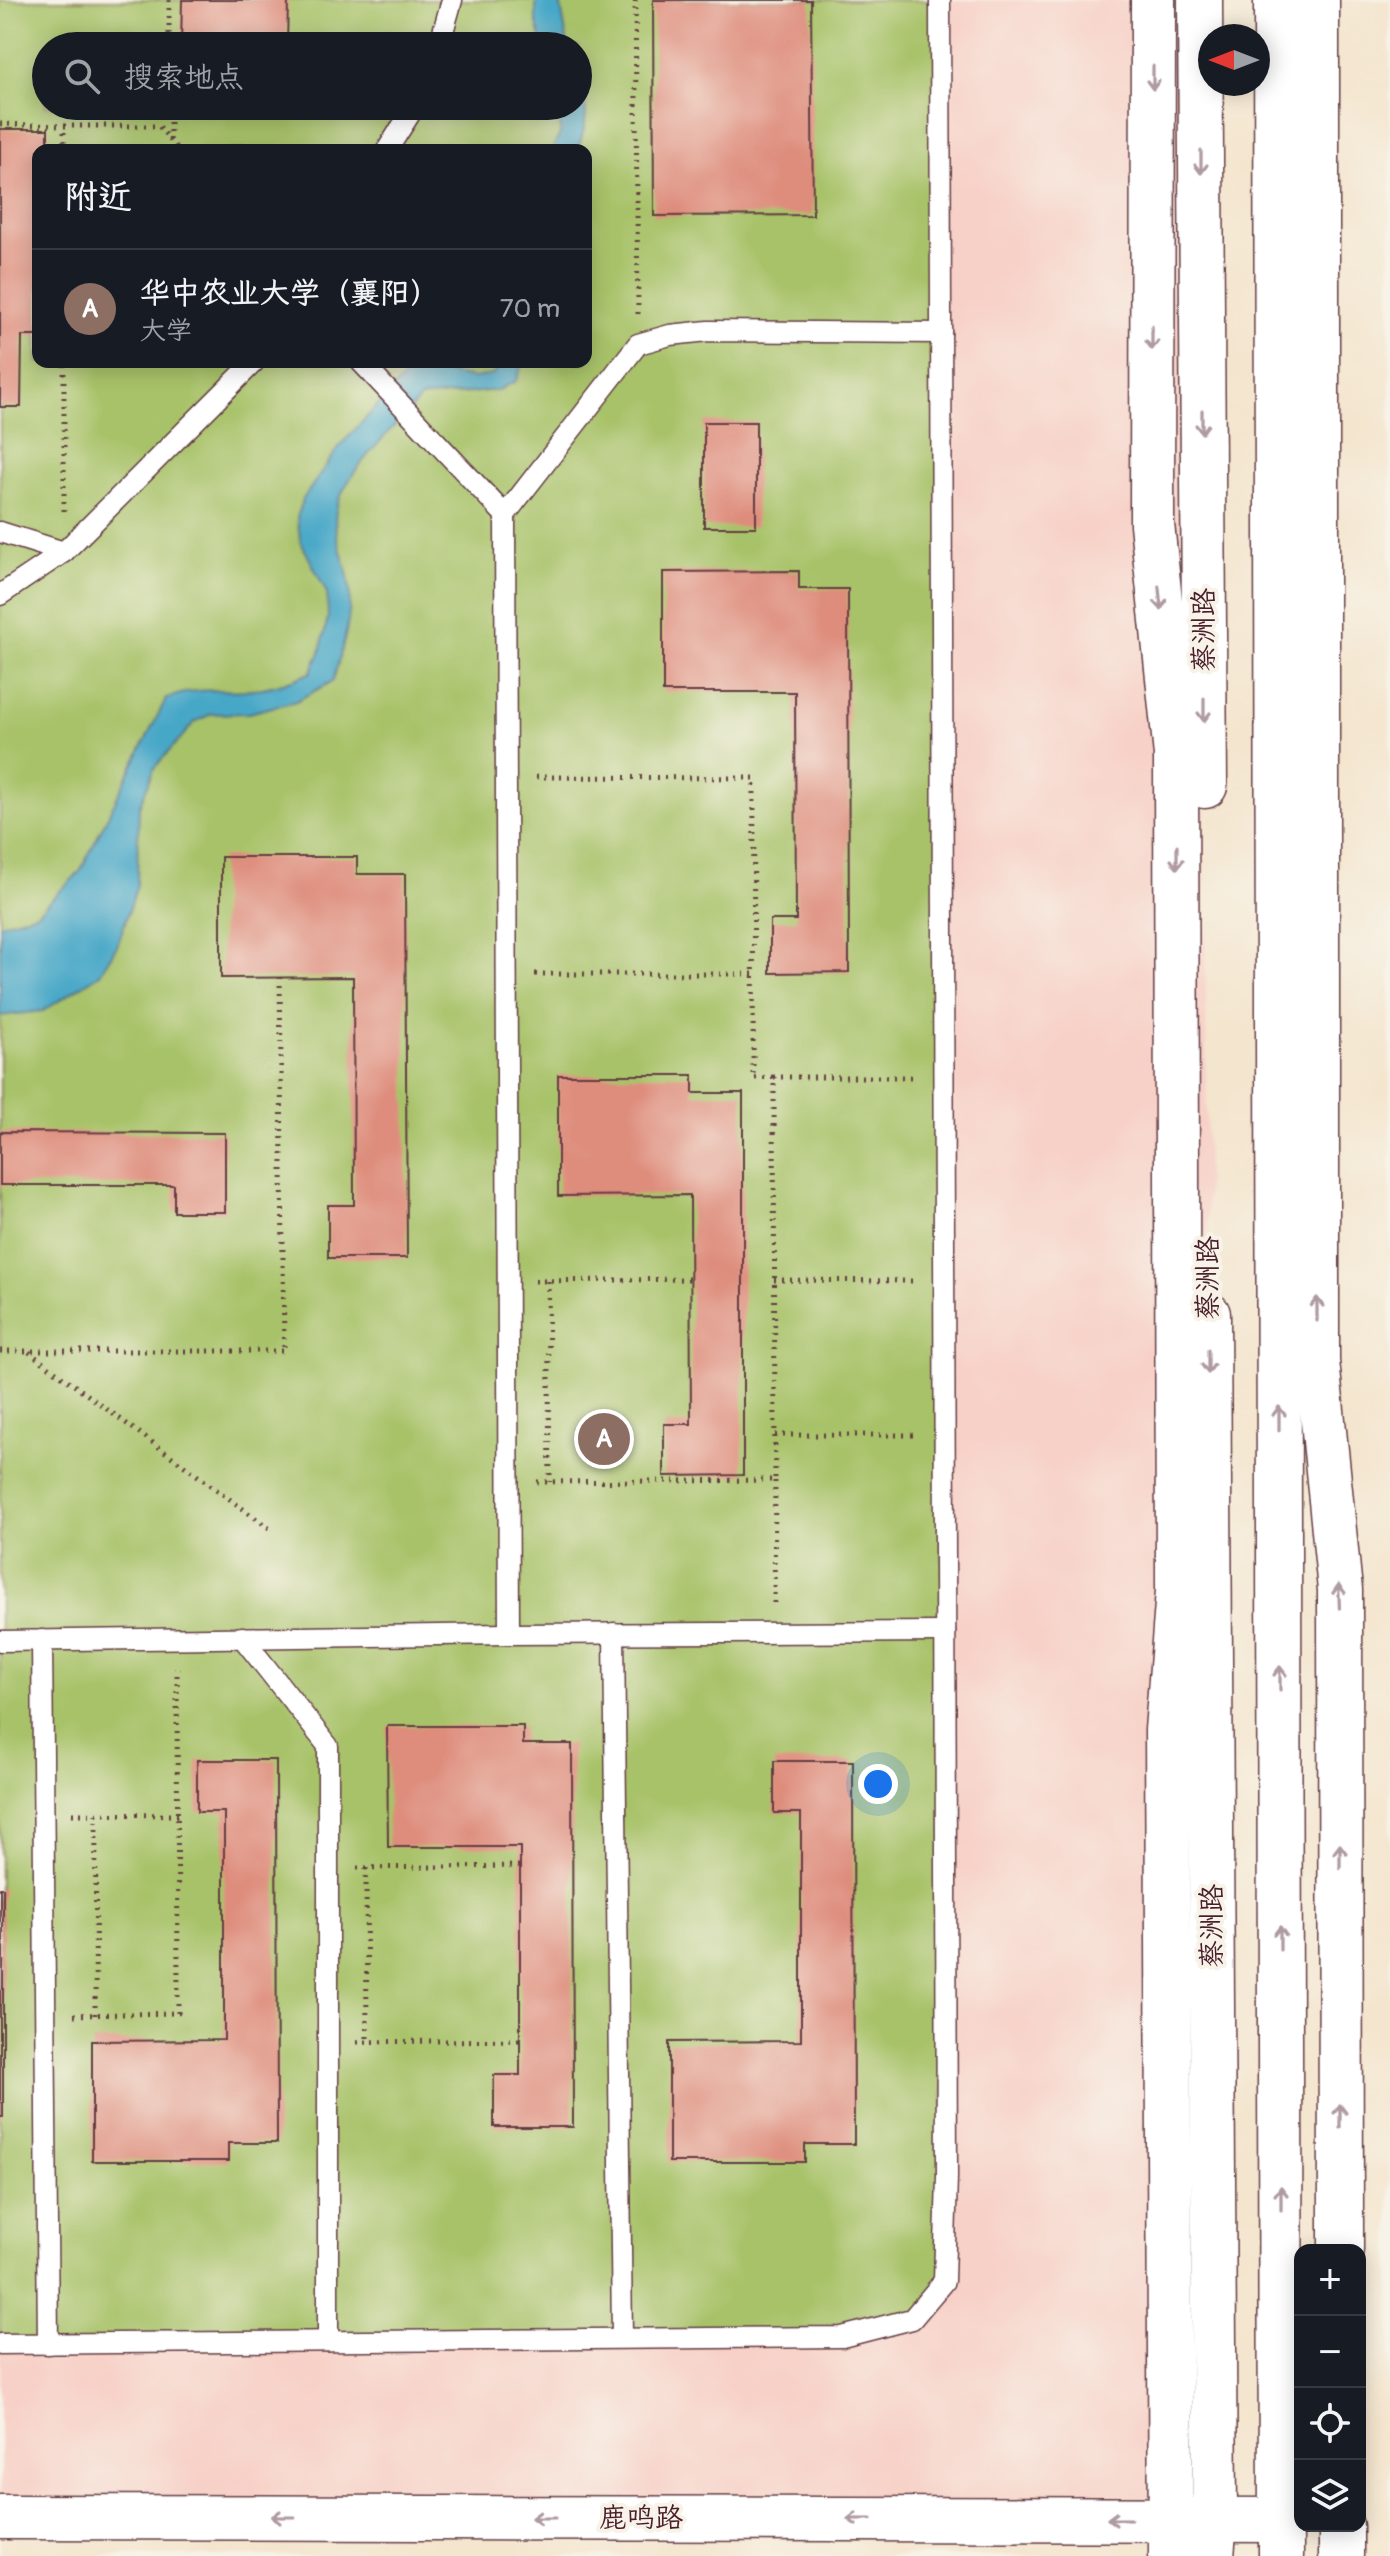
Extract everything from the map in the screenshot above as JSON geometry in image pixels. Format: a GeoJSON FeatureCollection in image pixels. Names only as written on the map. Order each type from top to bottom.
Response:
{"type":"FeatureCollection","features":[{"type":"Feature","properties":{"kind":"main road"},"geometry":{"type":"LineString","coordinates":[[1153,0],[1152,524],[1177,771],[1178,1591],[1167,1730],[1171,2538]]}},
{"type":"Feature","properties":{"kind":"main road","name":"蔡洲路"},"geometry":{"type":"LineString","coordinates":[[1200,0],[1214,2538]]}},
{"type":"Feature","properties":{"kind":"main road"},"geometry":{"type":"LineString","coordinates":[[1276,0],[1281,2538]]}},
{"type":"Feature","properties":{"kind":"main road"},"geometry":{"type":"LineString","coordinates":[[1317,0],[1317,1361],[1340,1590],[1341,2244]]}},
{"type":"Feature","properties":{"kind":"main road","name":"鹿鸣路"},"geometry":{"type":"LineString","coordinates":[[0,2517],[1281,2538]]}},
{"type":"Feature","properties":{"kind":"main road"},"geometry":{"type":"LineString","coordinates":[[1341,2532],[1341,2556]]}},
{"type":"Feature","properties":{"kind":"lane"},"geometry":{"type":"LineString","coordinates":[[443,32],[452,0]]}},
{"type":"Feature","properties":{"kind":"lane"},"geometry":{"type":"LineString","coordinates":[[0,2344],[842,2337],[912,2319],[944,2281],[947,2176],[940,0]]}},
{"type":"Feature","properties":{"kind":"lane"},"geometry":{"type":"LineString","coordinates":[[391,144],[406,120]]}},
{"type":"Feature","properties":{"kind":"lane"},"geometry":{"type":"LineString","coordinates":[[509,1634],[505,515],[638,344],[670,335],[708,331],[941,333]]}},
{"type":"Feature","properties":{"kind":"lane"},"geometry":{"type":"LineString","coordinates":[[0,595],[64,552],[248,368]]}},
{"type":"Feature","properties":{"kind":"lane"},"geometry":{"type":"LineString","coordinates":[[367,368],[505,515]]}},
{"type":"Feature","properties":{"kind":"lane"},"geometry":{"type":"LineString","coordinates":[[0,532],[64,552]]}},
{"type":"Feature","properties":{"kind":"lane"},"geometry":{"type":"LineString","coordinates":[[0,1641],[945,1632]]}},
{"type":"Feature","properties":{"kind":"lane"},"geometry":{"type":"LineString","coordinates":[[614,1633],[622,2338]]}},
{"type":"Feature","properties":{"kind":"lane"},"geometry":{"type":"LineString","coordinates":[[242,1637],[328,1746],[328,2341]]}},
{"type":"Feature","properties":{"kind":"lane"},"geometry":{"type":"LineString","coordinates":[[42,1640],[48,2344]]}},
{"type":"Feature","properties":{"kind":"path"},"geometry":{"type":"LineString","coordinates":[[169,0],[169,32]]}},
{"type":"Feature","properties":{"kind":"path"},"geometry":{"type":"LineString","coordinates":[[635,0],[638,344]]}},
{"type":"Feature","properties":{"kind":"path"},"geometry":{"type":"LineString","coordinates":[[170,120],[170,141]]}},
{"type":"Feature","properties":{"kind":"path"},"geometry":{"type":"LineString","coordinates":[[0,124],[159,126],[173,144]]}},
{"type":"Feature","properties":{"kind":"path"},"geometry":{"type":"LineString","coordinates":[[64,126],[64,144]]}},
{"type":"Feature","properties":{"kind":"path"},"geometry":{"type":"LineString","coordinates":[[64,368],[64,552]]}},
{"type":"Feature","properties":{"kind":"path"},"geometry":{"type":"LineString","coordinates":[[506,776],[754,778],[753,1078],[943,1078]]}},
{"type":"Feature","properties":{"kind":"path"},"geometry":{"type":"LineString","coordinates":[[507,974],[754,974]]}},
{"type":"Feature","properties":{"kind":"path"},"geometry":{"type":"LineString","coordinates":[[0,1351],[284,1351],[280,977]]}},
{"type":"Feature","properties":{"kind":"path"},"geometry":{"type":"LineString","coordinates":[[774,1077],[774,1632]]}},
{"type":"Feature","properties":{"kind":"path"},"geometry":{"type":"LineString","coordinates":[[508,1281],[690,1279]]}},
{"type":"Feature","properties":{"kind":"path"},"geometry":{"type":"LineString","coordinates":[[774,1280],[944,1281]]}},
{"type":"Feature","properties":{"kind":"path"},"geometry":{"type":"LineString","coordinates":[[548,1281],[550,1482]]}},
{"type":"Feature","properties":{"kind":"path"},"geometry":{"type":"LineString","coordinates":[[28,1351],[269,1528]]}},
{"type":"Feature","properties":{"kind":"path"},"geometry":{"type":"LineString","coordinates":[[775,1435],[945,1436]]}},
{"type":"Feature","properties":{"kind":"path"},"geometry":{"type":"LineString","coordinates":[[508,1482],[775,1480]]}},
{"type":"Feature","properties":{"kind":"path"},"geometry":{"type":"LineString","coordinates":[[45,2015],[178,2013],[177,1638]]}},
{"type":"Feature","properties":{"kind":"path"},"geometry":{"type":"LineString","coordinates":[[43,1814],[178,1815]]}},
{"type":"Feature","properties":{"kind":"path"},"geometry":{"type":"LineString","coordinates":[[95,2015],[96,1814]]}},
{"type":"Feature","properties":{"kind":"path"},"geometry":{"type":"LineString","coordinates":[[328,1868],[520,1866]]}},
{"type":"Feature","properties":{"kind":"path"},"geometry":{"type":"LineString","coordinates":[[366,1868],[367,2042]]}},
{"type":"Feature","properties":{"kind":"path"},"geometry":{"type":"LineString","coordinates":[[328,2042],[520,2040]]}},
{"type":"Feature","properties":{"kind":"shaded area"},"geometry":{"type":"Polygon","coordinates":[[[0,0],[1200,0],[1198,96],[1201,96],[1215,2520],[0,2517],[0,0]]]}},
{"type":"Feature","properties":{"kind":"green space"},"geometry":{"type":"Polygon","coordinates":[[[0,0],[940,0],[944,2281],[912,2319],[842,2337],[0,2344],[0,0]]]}},
{"type":"Feature","properties":{"kind":"water"},"geometry":{"type":"Polygon","coordinates":[[[536,0],[560,0],[566,32],[539,32],[536,0]]]}},
{"type":"Feature","properties":{"kind":"water"},"geometry":{"type":"Polygon","coordinates":[[[560,120],[585,120],[579,144],[555,144],[560,134],[560,120]]]}},
{"type":"Feature","properties":{"kind":"water"},"geometry":{"type":"Polygon","coordinates":[[[499,368],[521,368],[516,381],[498,390],[421,398],[371,451],[340,497],[335,520],[348,577],[350,603],[333,681],[296,701],[249,713],[211,714],[195,722],[155,767],[139,807],[137,885],[118,944],[100,974],[43,1011],[0,1016],[0,924],[37,913],[80,872],[166,699],[197,691],[265,688],[310,673],[320,653],[328,617],[327,593],[301,542],[297,518],[303,499],[340,446],[403,378],[427,369],[473,378],[492,375],[499,368]]]}},
{"type":"Feature","properties":{"kind":"building"},"geometry":{"type":"Polygon","coordinates":[[[182,0],[288,0],[287,32],[181,32],[182,0]]]}},
{"type":"Feature","properties":{"kind":"building"},"geometry":{"type":"Polygon","coordinates":[[[653,0],[811,0],[813,215],[654,216],[653,0]]]}},
{"type":"Feature","properties":{"kind":"building"},"geometry":{"type":"Polygon","coordinates":[[[0,129],[48,129],[48,144],[32,144],[32,336],[22,336],[21,407],[0,407],[0,129]]]}},
{"type":"Feature","properties":{"kind":"building"},"geometry":{"type":"Polygon","coordinates":[[[704,422],[756,422],[756,527],[704,527],[704,422]]]}},
{"type":"Feature","properties":{"kind":"building"},"geometry":{"type":"Polygon","coordinates":[[[799,571],[799,589],[848,589],[849,972],[770,973],[770,920],[796,920],[795,692],[663,692],[663,572],[799,571]]]}},
{"type":"Feature","properties":{"kind":"building"},"geometry":{"type":"Polygon","coordinates":[[[221,857],[357,857],[357,874],[405,874],[407,1258],[328,1258],[328,1205],[354,1205],[353,977],[221,978],[221,857]]]}},
{"type":"Feature","properties":{"kind":"building"},"geometry":{"type":"Polygon","coordinates":[[[558,1075],[693,1075],[693,1093],[743,1093],[743,1475],[664,1476],[664,1424],[691,1424],[690,1195],[558,1196],[558,1075]]]}},
{"type":"Feature","properties":{"kind":"building"},"geometry":{"type":"Polygon","coordinates":[[[0,1132],[225,1133],[225,1212],[174,1212],[174,1185],[0,1185],[0,1132]]]}},
{"type":"Feature","properties":{"kind":"building"},"geometry":{"type":"Polygon","coordinates":[[[387,1726],[523,1726],[523,1744],[572,1744],[573,2127],[494,2127],[494,2075],[520,2075],[520,1847],[388,1847],[387,1726]]]}},
{"type":"Feature","properties":{"kind":"building"},"geometry":{"type":"Polygon","coordinates":[[[197,1760],[276,1760],[277,2143],[228,2143],[228,2161],[92,2161],[92,2041],[224,2040],[224,1812],[197,1812],[197,1760]]]}},
{"type":"Feature","properties":{"kind":"building"},"geometry":{"type":"Polygon","coordinates":[[[774,1761],[853,1761],[854,2144],[805,2144],[805,2162],[669,2162],[669,2042],[801,2041],[801,1813],[774,1813],[774,1761]]]}},
{"type":"Feature","properties":{"kind":"building"},"geometry":{"type":"Polygon","coordinates":[[[0,1888],[3,1888],[3,2117],[0,2117],[0,1888]]]}},
{"type":"Feature","properties":{"kind":"place","name":"华中农业大学（襄阳）"},"geometry":{"type":"Point","coordinates":[604,1439]}}]}
